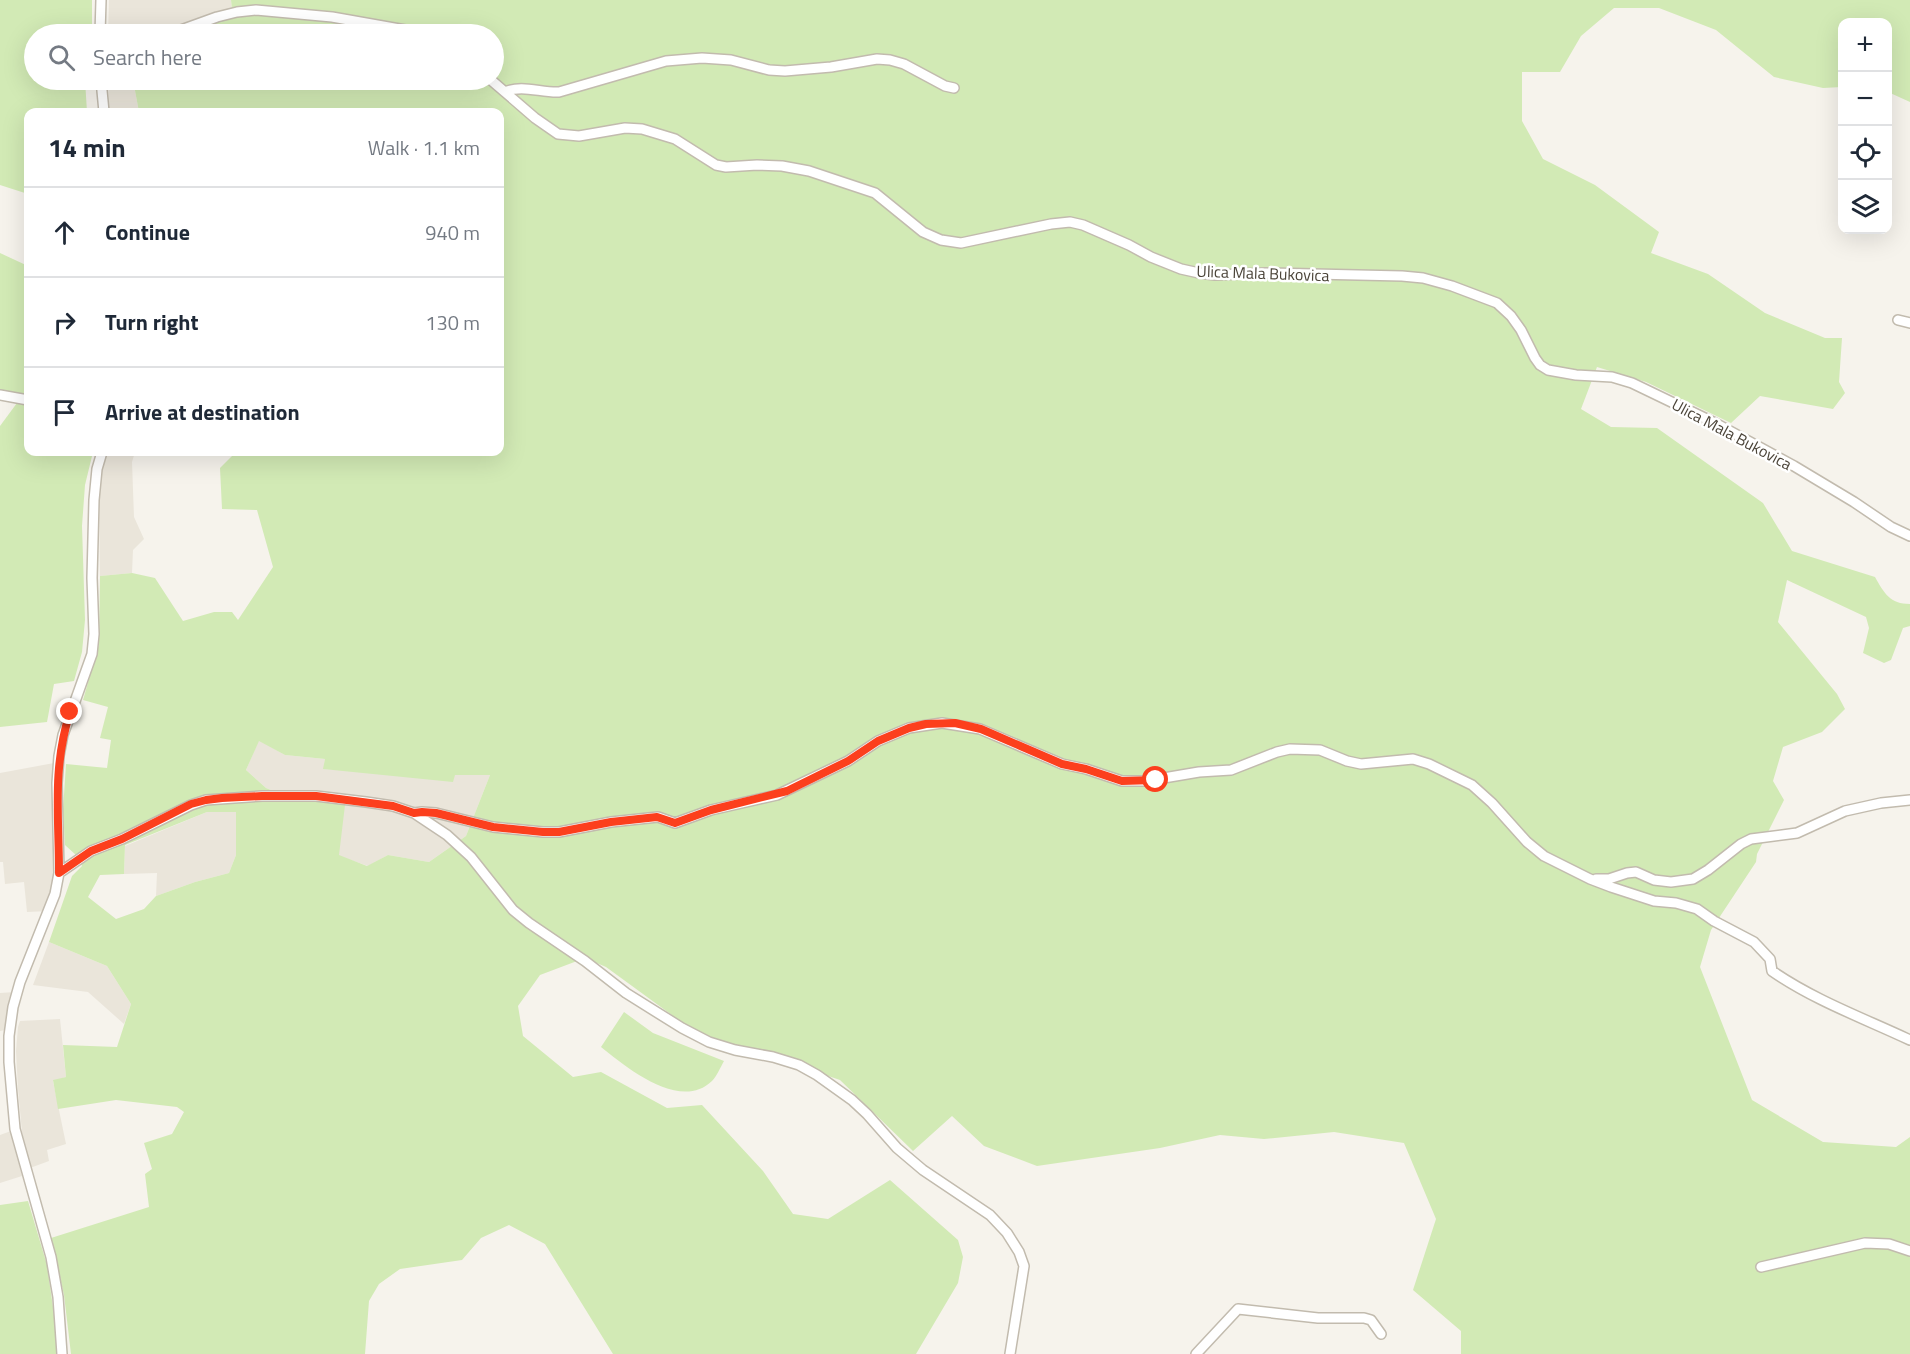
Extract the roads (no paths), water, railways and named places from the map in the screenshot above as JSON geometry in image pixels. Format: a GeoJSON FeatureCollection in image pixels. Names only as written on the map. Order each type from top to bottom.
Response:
{"type":"FeatureCollection","features":[{"type":"Feature","properties":{"kind":"street"},"geometry":{"type":"LineString","coordinates":[[100,24],[101,0]]}},
{"type":"Feature","properties":{"kind":"street"},"geometry":{"type":"LineString","coordinates":[[197,24],[227,15],[256,10],[332,17],[372,24]]}},
{"type":"Feature","properties":{"kind":"street"},"geometry":{"type":"LineString","coordinates":[[505,92],[520,88],[560,92],[666,61],[702,58],[731,60],[769,70],[785,71],[831,67],[878,59],[890,60],[904,64],[945,86],[954,88]]}},
{"type":"Feature","properties":{"kind":"street"},"geometry":{"type":"LineString","coordinates":[[102,90],[104,108]]}},
{"type":"Feature","properties":{"kind":"street","name":"Ulica Mala Bukovica"},"geometry":{"type":"LineString","coordinates":[[503,90],[558,134],[579,136],[625,128],[642,129],[675,139],[716,165],[726,167],[782,166],[809,171],[865,188],[888,201],[923,232],[941,240],[961,243],[1070,222],[1083,225],[1161,261],[1199,273],[1402,276],[1423,278],[1452,286],[1497,303],[1505,309],[1521,330],[1540,365],[1548,370],[1576,375],[1612,377],[1632,383],[1794,466],[1891,527],[1910,536]]}},
{"type":"Feature","properties":{"kind":"street"},"geometry":{"type":"LineString","coordinates":[[1898,320],[1910,323]]}},
{"type":"Feature","properties":{"kind":"street"},"geometry":{"type":"LineString","coordinates":[[0,395],[24,399]]}},
{"type":"Feature","properties":{"kind":"street"},"geometry":{"type":"LineString","coordinates":[[62,1354],[58,1297],[51,1257],[15,1129],[9,1062],[11,1022],[20,982],[55,894],[59,873],[57,783],[59,756],[63,735],[92,654],[94,500],[101,456]]}},
{"type":"Feature","properties":{"kind":"street"},"geometry":{"type":"LineString","coordinates":[[414,813],[436,813],[493,827],[543,832],[559,832],[611,822],[657,817],[675,823],[711,810],[777,795],[848,761],[878,741],[909,728],[942,723],[981,729],[1062,764],[1122,781],[1146,781],[1199,772],[1231,770],[1290,749],[1320,750],[1361,764],[1413,759],[1429,764],[1472,785],[1492,803],[1527,842],[1544,856],[1590,879],[1654,901],[1676,903],[1698,909],[1714,921],[1754,942],[1770,959],[1772,971],[1780,977],[1836,1007],[1910,1040]]}},
{"type":"Feature","properties":{"kind":"street"},"geometry":{"type":"LineString","coordinates":[[59,873],[91,851],[122,839],[191,804],[206,800],[262,796],[316,796],[375,803],[414,813],[447,835],[471,857],[513,910],[626,993],[682,1029],[709,1042],[735,1050],[773,1057],[799,1065],[817,1075],[852,1100],[897,1148],[923,1170],[990,1215],[1007,1233],[1019,1252],[1024,1266],[1010,1354]]}},
{"type":"Feature","properties":{"kind":"street"},"geometry":{"type":"LineString","coordinates":[[1590,879],[1609,879],[1636,872],[1654,880],[1671,882],[1693,879],[1751,839],[1797,833],[1845,811],[1881,803],[1910,800]]}},
{"type":"Feature","properties":{"kind":"street"},"geometry":{"type":"LineString","coordinates":[[1,1018],[11,1022]]}},
{"type":"Feature","properties":{"kind":"street"},"geometry":{"type":"LineString","coordinates":[[1761,1268],[1865,1243],[1888,1244],[1910,1251]]}},
{"type":"Feature","properties":{"kind":"street"},"geometry":{"type":"LineString","coordinates":[[1196,1354],[1238,1309],[1318,1318],[1364,1318],[1374,1323],[1381,1334]]}}]}
